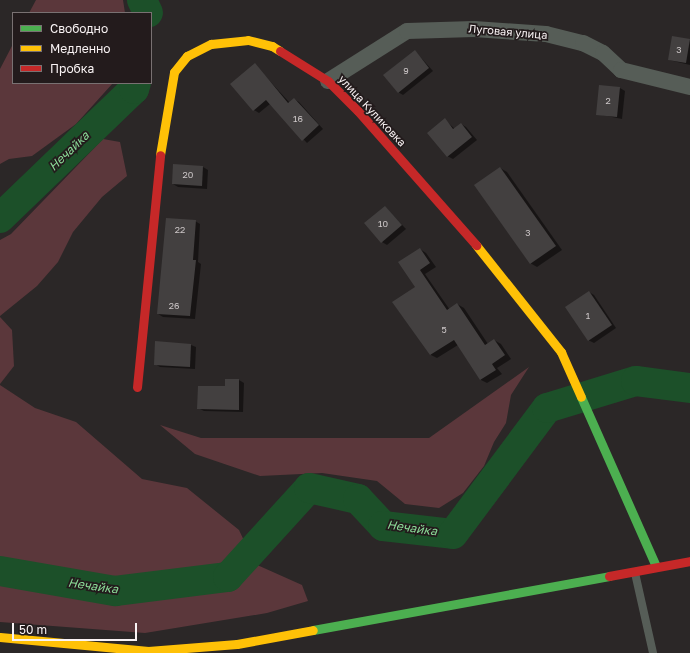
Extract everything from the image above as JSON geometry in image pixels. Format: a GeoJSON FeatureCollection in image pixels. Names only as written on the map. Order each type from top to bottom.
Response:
{"type":"FeatureCollection","features":[{"type":"Feature","properties":{"kind":"street","name":"Луговая улица"},"geometry":{"type":"LineString","coordinates":[[328,82],[407,31],[474,29],[546,34],[583,43],[603,53],[621,70],[690,88]]}},
{"type":"Feature","properties":{"kind":"street","name":"улица Куликовка"},"geometry":{"type":"LineString","coordinates":[[137,387],[161,144],[174,72],[187,56],[211,44],[248,40],[272,46],[328,82],[358,111],[499,270],[561,352],[656,566]]}},
{"type":"Feature","properties":{"kind":"street"},"geometry":{"type":"LineString","coordinates":[[0,637],[69,649],[148,651],[236,644],[690,561]]}},
{"type":"Feature","properties":{"kind":"lane"},"geometry":{"type":"LineString","coordinates":[[635,570],[653,653]]}},
{"type":"Feature","properties":{"kind":"shaded area"},"geometry":{"type":"Polygon","coordinates":[[[36,0],[123,0],[125,12],[30,12],[36,0]]]}},
{"type":"Feature","properties":{"kind":"shaded area"},"geometry":{"type":"Polygon","coordinates":[[[12,46],[12,84],[112,84],[76,124],[32,156],[9,159],[0,164],[0,69],[12,46]]]}},
{"type":"Feature","properties":{"kind":"shaded area"},"geometry":{"type":"Polygon","coordinates":[[[103,139],[120,142],[127,176],[102,197],[73,232],[58,262],[37,286],[0,316],[0,240],[11,234],[103,139]]]}},
{"type":"Feature","properties":{"kind":"shaded area"},"geometry":{"type":"Polygon","coordinates":[[[0,317],[12,330],[14,366],[0,384],[0,317]]]}},
{"type":"Feature","properties":{"kind":"shaded area"},"geometry":{"type":"Polygon","coordinates":[[[529,367],[511,395],[506,423],[494,442],[484,466],[463,493],[439,508],[405,504],[377,481],[322,473],[260,476],[195,454],[160,425],[201,438],[429,438],[529,367]]]}},
{"type":"Feature","properties":{"kind":"shaded area"},"geometry":{"type":"Polygon","coordinates":[[[0,385],[35,408],[76,422],[142,479],[187,488],[239,530],[255,564],[302,585],[308,601],[267,613],[145,633],[0,622],[0,385]]]}},
{"type":"Feature","properties":{"kind":"building"},"geometry":{"type":"Polygon","coordinates":[[[672,36],[690,39],[686,63],[668,60],[672,36]]]}},
{"type":"Feature","properties":{"kind":"building"},"geometry":{"type":"Polygon","coordinates":[[[415,50],[429,68],[398,93],[383,75],[415,50]]]}},
{"type":"Feature","properties":{"kind":"building"},"geometry":{"type":"Polygon","coordinates":[[[255,63],[288,103],[294,98],[319,125],[302,141],[266,100],[253,111],[230,84],[255,63]]]}},
{"type":"Feature","properties":{"kind":"building"},"geometry":{"type":"Polygon","coordinates":[[[599,85],[620,87],[617,117],[596,115],[599,85]]]}},
{"type":"Feature","properties":{"kind":"building"},"geometry":{"type":"Polygon","coordinates":[[[445,118],[453,129],[461,123],[472,137],[447,157],[427,133],[445,118]]]}},
{"type":"Feature","properties":{"kind":"building"},"geometry":{"type":"Polygon","coordinates":[[[173,164],[203,166],[202,186],[172,184],[173,164]]]}},
{"type":"Feature","properties":{"kind":"building"},"geometry":{"type":"Polygon","coordinates":[[[500,167],[556,246],[530,264],[474,185],[500,167]]]}},
{"type":"Feature","properties":{"kind":"building"},"geometry":{"type":"Polygon","coordinates":[[[385,206],[402,225],[381,243],[364,223],[385,206]]]}},
{"type":"Feature","properties":{"kind":"building"},"geometry":{"type":"Polygon","coordinates":[[[166,218],[196,220],[193,260],[196,260],[190,316],[157,314],[166,218]]]}},
{"type":"Feature","properties":{"kind":"building"},"geometry":{"type":"Polygon","coordinates":[[[420,248],[430,263],[420,270],[447,310],[457,303],[485,345],[494,339],[505,355],[492,364],[496,370],[480,380],[454,340],[430,355],[392,302],[415,287],[398,262],[420,248]]]}},
{"type":"Feature","properties":{"kind":"building"},"geometry":{"type":"Polygon","coordinates":[[[589,291],[612,325],[588,341],[565,307],[589,291]]]}},
{"type":"Feature","properties":{"kind":"building"},"geometry":{"type":"Polygon","coordinates":[[[155,341],[191,344],[190,367],[154,365],[155,341]]]}},
{"type":"Feature","properties":{"kind":"building"},"geometry":{"type":"Polygon","coordinates":[[[225,379],[239,379],[239,410],[197,409],[198,386],[225,386],[225,379]]]}},
{"type":"Feature","properties":{"kind":"waterway","name":"Нечайка"},"geometry":{"type":"LineString","coordinates":[[142,0],[148,12]]}},
{"type":"Feature","properties":{"kind":"waterway","name":"Нечайка"},"geometry":{"type":"LineString","coordinates":[[0,218],[134,89],[136,84]]}},
{"type":"Feature","properties":{"kind":"waterway","name":"Нечайка"},"geometry":{"type":"LineString","coordinates":[[0,571],[115,591],[228,577],[309,488],[358,499],[383,526],[453,534],[547,408],[636,381],[690,388]]}},
{"type":"Feature","properties":{"kind":"traffic: fast"},"geometry":{"type":"LineString","coordinates":[[581,397],[656,566]]}},
{"type":"Feature","properties":{"kind":"traffic: fast"},"geometry":{"type":"LineString","coordinates":[[313,630],[609,576]]}},
{"type":"Feature","properties":{"kind":"traffic: slow"},"geometry":{"type":"LineString","coordinates":[[160,155],[174,72],[187,56],[211,44],[248,40],[272,46],[280,51]]}},
{"type":"Feature","properties":{"kind":"traffic: slow"},"geometry":{"type":"LineString","coordinates":[[476,245],[561,352],[581,397]]}},
{"type":"Feature","properties":{"kind":"traffic: slow"},"geometry":{"type":"LineString","coordinates":[[0,637],[148,651],[237,644],[313,630]]}},
{"type":"Feature","properties":{"kind":"traffic: jam"},"geometry":{"type":"LineString","coordinates":[[280,51],[328,81],[358,111],[476,245]]}},
{"type":"Feature","properties":{"kind":"traffic: jam"},"geometry":{"type":"LineString","coordinates":[[137,387],[160,155]]}},
{"type":"Feature","properties":{"kind":"traffic: jam"},"geometry":{"type":"LineString","coordinates":[[609,576],[690,561]]}}]}
